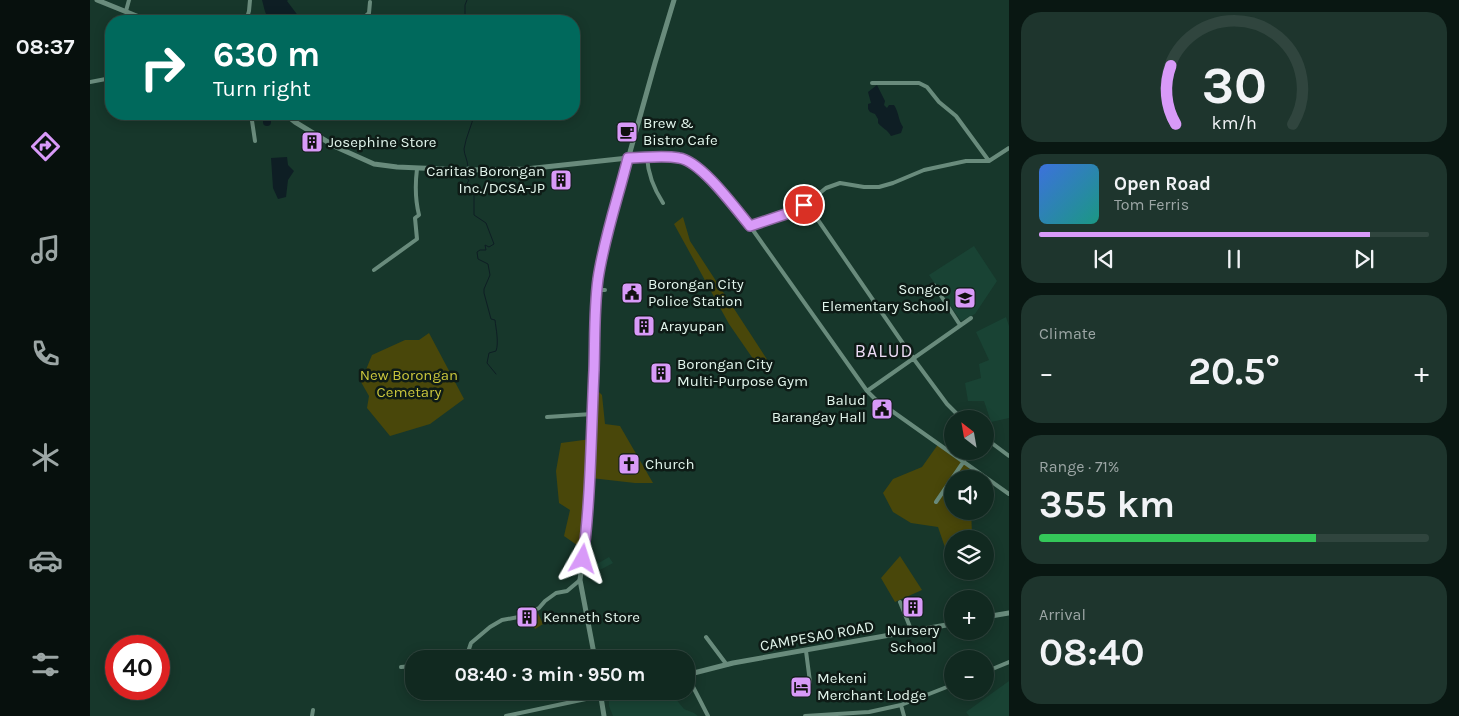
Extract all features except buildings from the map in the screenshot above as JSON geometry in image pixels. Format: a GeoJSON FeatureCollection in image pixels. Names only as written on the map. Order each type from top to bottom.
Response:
{"type":"FeatureCollection","features":[{"type":"Feature","properties":{"kind":"street"},"geometry":{"type":"LineString","coordinates":[[97,0],[135,15]]}},
{"type":"Feature","properties":{"kind":"street"},"geometry":{"type":"LineString","coordinates":[[126,11],[130,0]]}},
{"type":"Feature","properties":{"kind":"street"},"geometry":{"type":"LineString","coordinates":[[248,15],[250,0]]}},
{"type":"Feature","properties":{"kind":"street"},"geometry":{"type":"LineString","coordinates":[[593,650],[580,580],[586,532],[597,290],[607,234],[674,0]]}},
{"type":"Feature","properties":{"kind":"street"},"geometry":{"type":"LineString","coordinates":[[367,15],[369,13],[370,2]]}},
{"type":"Feature","properties":{"kind":"street"},"geometry":{"type":"LineString","coordinates":[[90,82],[105,79]]}},
{"type":"Feature","properties":{"kind":"street"},"geometry":{"type":"LineString","coordinates":[[872,83],[919,83],[926,87],[938,102],[956,116],[990,160]]}},
{"type":"Feature","properties":{"kind":"street"},"geometry":{"type":"LineString","coordinates":[[252,120],[255,141]]}},
{"type":"Feature","properties":{"kind":"street"},"geometry":{"type":"LineString","coordinates":[[292,120],[336,147],[374,164],[417,169],[506,170],[628,158],[680,158],[690,161],[710,179],[750,226],[866,391],[874,399],[1009,494]]}},
{"type":"Feature","properties":{"kind":"street"},"geometry":{"type":"LineString","coordinates":[[750,226],[789,213],[804,205],[826,188],[840,183],[864,187],[879,187],[924,170],[966,161],[990,160],[1009,148]]}},
{"type":"Feature","properties":{"kind":"street"},"geometry":{"type":"LineString","coordinates":[[647,158],[648,172],[655,190],[663,203]]}},
{"type":"Feature","properties":{"kind":"street"},"geometry":{"type":"LineString","coordinates":[[374,270],[417,239],[415,218],[419,215],[415,200],[417,169]]}},
{"type":"Feature","properties":{"kind":"street"},"geometry":{"type":"LineString","coordinates":[[804,205],[818,220],[913,358],[953,410]]}},
{"type":"Feature","properties":{"kind":"street"},"geometry":{"type":"LineString","coordinates":[[934,284],[960,325]]}},
{"type":"Feature","properties":{"kind":"street"},"geometry":{"type":"LineString","coordinates":[[597,290],[605,290]]}},
{"type":"Feature","properties":{"kind":"street"},"geometry":{"type":"LineString","coordinates":[[866,391],[971,318]]}},
{"type":"Feature","properties":{"kind":"street"},"geometry":{"type":"LineString","coordinates":[[547,417],[592,414]]}},
{"type":"Feature","properties":{"kind":"street"},"geometry":{"type":"LineString","coordinates":[[994,445],[1009,456]]}},
{"type":"Feature","properties":{"kind":"street"},"geometry":{"type":"LineString","coordinates":[[936,502],[964,461]]}},
{"type":"Feature","properties":{"kind":"street"},"geometry":{"type":"LineString","coordinates":[[469,650],[471,643],[490,627],[502,620],[524,616],[539,608],[556,593],[567,591],[580,580]]}},
{"type":"Feature","properties":{"kind":"street"},"geometry":{"type":"LineString","coordinates":[[900,602],[912,632]]}},
{"type":"Feature","properties":{"kind":"street"},"geometry":{"type":"LineString","coordinates":[[994,616],[1009,613]]}},
{"type":"Feature","properties":{"kind":"street","name":"CAMPESAO ROAD"},"geometry":{"type":"LineString","coordinates":[[695,673],[727,665],[944,626]]}},
{"type":"Feature","properties":{"kind":"street"},"geometry":{"type":"LineString","coordinates":[[706,637],[727,665]]}},
{"type":"Feature","properties":{"kind":"street"},"geometry":{"type":"LineString","coordinates":[[806,651],[810,682]]}},
{"type":"Feature","properties":{"kind":"street"},"geometry":{"type":"LineString","coordinates":[[994,668],[1009,662]]}},
{"type":"Feature","properties":{"kind":"street"},"geometry":{"type":"LineString","coordinates":[[401,667],[405,667]]}},
{"type":"Feature","properties":{"kind":"street"},"geometry":{"type":"LineString","coordinates":[[805,716],[868,712],[901,705],[944,688]]}},
{"type":"Feature","properties":{"kind":"street"},"geometry":{"type":"LineString","coordinates":[[695,692],[708,716]]}},
{"type":"Feature","properties":{"kind":"street"},"geometry":{"type":"LineString","coordinates":[[506,716],[521,715],[577,700]]}},
{"type":"Feature","properties":{"kind":"street"},"geometry":{"type":"LineString","coordinates":[[601,700],[604,716]]}},
{"type":"Feature","properties":{"kind":"street"},"geometry":{"type":"LineString","coordinates":[[901,705],[904,716]]}},
{"type":"Feature","properties":{"kind":"street"},"geometry":{"type":"LineString","coordinates":[[312,710],[312,716]]}},
{"type":"Feature","properties":{"kind":"shaded area"},"geometry":{"type":"Polygon","coordinates":[[[262,0],[288,0],[298,15],[267,15],[262,0]]]}},
{"type":"Feature","properties":{"kind":"shaded area"},"geometry":{"type":"Polygon","coordinates":[[[877,85],[885,101],[884,105],[887,108],[889,105],[894,105],[896,108],[903,127],[901,133],[891,136],[878,123],[875,114],[868,109],[868,104],[871,103],[868,92],[877,85]]]}},
{"type":"Feature","properties":{"kind":"shaded area"},"geometry":{"type":"Polygon","coordinates":[[[287,157],[288,165],[294,171],[288,180],[286,197],[278,199],[273,188],[271,158],[287,157]]]}},
{"type":"Feature","properties":{"kind":"shaded area","name":"Songco Elementary School"},"geometry":{"type":"Polygon","coordinates":[[[974,246],[997,281],[975,314],[961,321],[929,275],[974,246]]]}},
{"type":"Feature","properties":{"kind":"shaded area"},"geometry":{"type":"Polygon","coordinates":[[[1006,317],[1009,326],[1009,418],[994,421],[994,410],[987,410],[984,401],[968,401],[965,383],[981,378],[979,364],[989,360],[976,332],[1006,317]]]}},
{"type":"Feature","properties":{"kind":"shaded area"},"geometry":{"type":"Polygon","coordinates":[[[609,557],[613,563],[600,570],[597,564],[609,557]]]}},
{"type":"Feature","properties":{"kind":"shaded area"},"geometry":{"type":"Polygon","coordinates":[[[1009,681],[1009,716],[969,716],[966,712],[983,700],[994,700],[994,692],[1009,681]]]}},
{"type":"Feature","properties":{"kind":"shaded area"},"geometry":{"type":"Polygon","coordinates":[[[609,700],[677,700],[684,709],[698,716],[613,716],[609,700]]]}},
{"type":"Feature","properties":{"kind":"green space"},"geometry":{"type":"Polygon","coordinates":[[[683,217],[690,241],[768,361],[758,366],[729,324],[674,224],[683,217]]]}},
{"type":"Feature","properties":{"kind":"green space","name":"New Borongan Cemetary"},"geometry":{"type":"Polygon","coordinates":[[[429,333],[464,399],[430,424],[390,436],[367,408],[369,396],[361,382],[372,355],[405,340],[419,340],[429,333]]]}},
{"type":"Feature","properties":{"kind":"green space"},"geometry":{"type":"Polygon","coordinates":[[[595,388],[602,395],[605,424],[620,426],[653,483],[591,478],[595,388]]]}},
{"type":"Feature","properties":{"kind":"green space"},"geometry":{"type":"Polygon","coordinates":[[[591,439],[584,550],[564,536],[570,510],[559,503],[556,471],[561,443],[591,439]]]}},
{"type":"Feature","properties":{"kind":"green space"},"geometry":{"type":"Polygon","coordinates":[[[939,443],[944,447],[944,460],[962,460],[969,465],[969,470],[944,470],[944,520],[971,520],[972,530],[944,530],[944,544],[938,527],[911,523],[893,512],[883,493],[893,479],[922,467],[939,443]]]}},
{"type":"Feature","properties":{"kind":"green space"},"geometry":{"type":"Polygon","coordinates":[[[900,556],[922,590],[895,602],[881,578],[900,556]]]}},
{"type":"Feature","properties":{"kind":"green space"},"geometry":{"type":"Polygon","coordinates":[[[537,611],[543,624],[535,629],[529,615],[537,611]]]}},
{"type":"Feature","properties":{"kind":"waterway"},"geometry":{"type":"LineString","coordinates":[[465,15],[467,0]]}},
{"type":"Feature","properties":{"kind":"waterway"},"geometry":{"type":"LineString","coordinates":[[468,168],[464,149],[473,120]]}},
{"type":"Feature","properties":{"kind":"waterway"},"geometry":{"type":"LineString","coordinates":[[467,172],[466,178],[469,180],[465,187],[468,193],[474,194],[474,215],[486,223],[494,244],[489,247],[485,245],[486,250],[477,252],[478,259],[488,264],[490,275],[484,293],[491,319],[495,320],[497,344],[496,351],[489,353],[487,363],[496,374]]}},
{"type":"Feature","properties":{"kind":"place","name":"Brew & Bistro Cafe"},"geometry":{"type":"Point","coordinates":[627,132]}},
{"type":"Feature","properties":{"kind":"place","name":"Josephine Store"},"geometry":{"type":"Point","coordinates":[312,142]}},
{"type":"Feature","properties":{"kind":"place","name":"Caritas Borongan Inc./DCSA-JP"},"geometry":{"type":"Point","coordinates":[561,180]}},
{"type":"Feature","properties":{"kind":"place","name":"Borongan City Police Station"},"geometry":{"type":"Point","coordinates":[632,293]}},
{"type":"Feature","properties":{"kind":"place","name":"Songco Elementary School"},"geometry":{"type":"Point","coordinates":[965,298]}},
{"type":"Feature","properties":{"kind":"place","name":"Arayupan"},"geometry":{"type":"Point","coordinates":[644,326]}},
{"type":"Feature","properties":{"kind":"place","name":"Borongan City Multi-Purpose Gym"},"geometry":{"type":"Point","coordinates":[661,373]}},
{"type":"Feature","properties":{"kind":"place","name":"Balud Barangay Hall"},"geometry":{"type":"Point","coordinates":[882,409]}},
{"type":"Feature","properties":{"kind":"place","name":"Church"},"geometry":{"type":"Point","coordinates":[629,464]}},
{"type":"Feature","properties":{"kind":"place","name":"Nursery School"},"geometry":{"type":"Point","coordinates":[913,607]}},
{"type":"Feature","properties":{"kind":"place","name":"Kenneth Store"},"geometry":{"type":"Point","coordinates":[527,617]}},
{"type":"Feature","properties":{"kind":"place","name":"Mekeni Merchant Lodge"},"geometry":{"type":"Point","coordinates":[801,687]}},
{"type":"Feature","properties":{"kind":"district","name":"BALUD"},"geometry":{"type":"Point","coordinates":[884,351]}},
{"type":"Feature","properties":{"kind":"route"},"geometry":{"type":"LineString","coordinates":[[583,559],[586,532],[598,280],[607,234],[628,158],[669,157],[690,161],[710,179],[750,226],[789,213],[804,205]]}}]}
